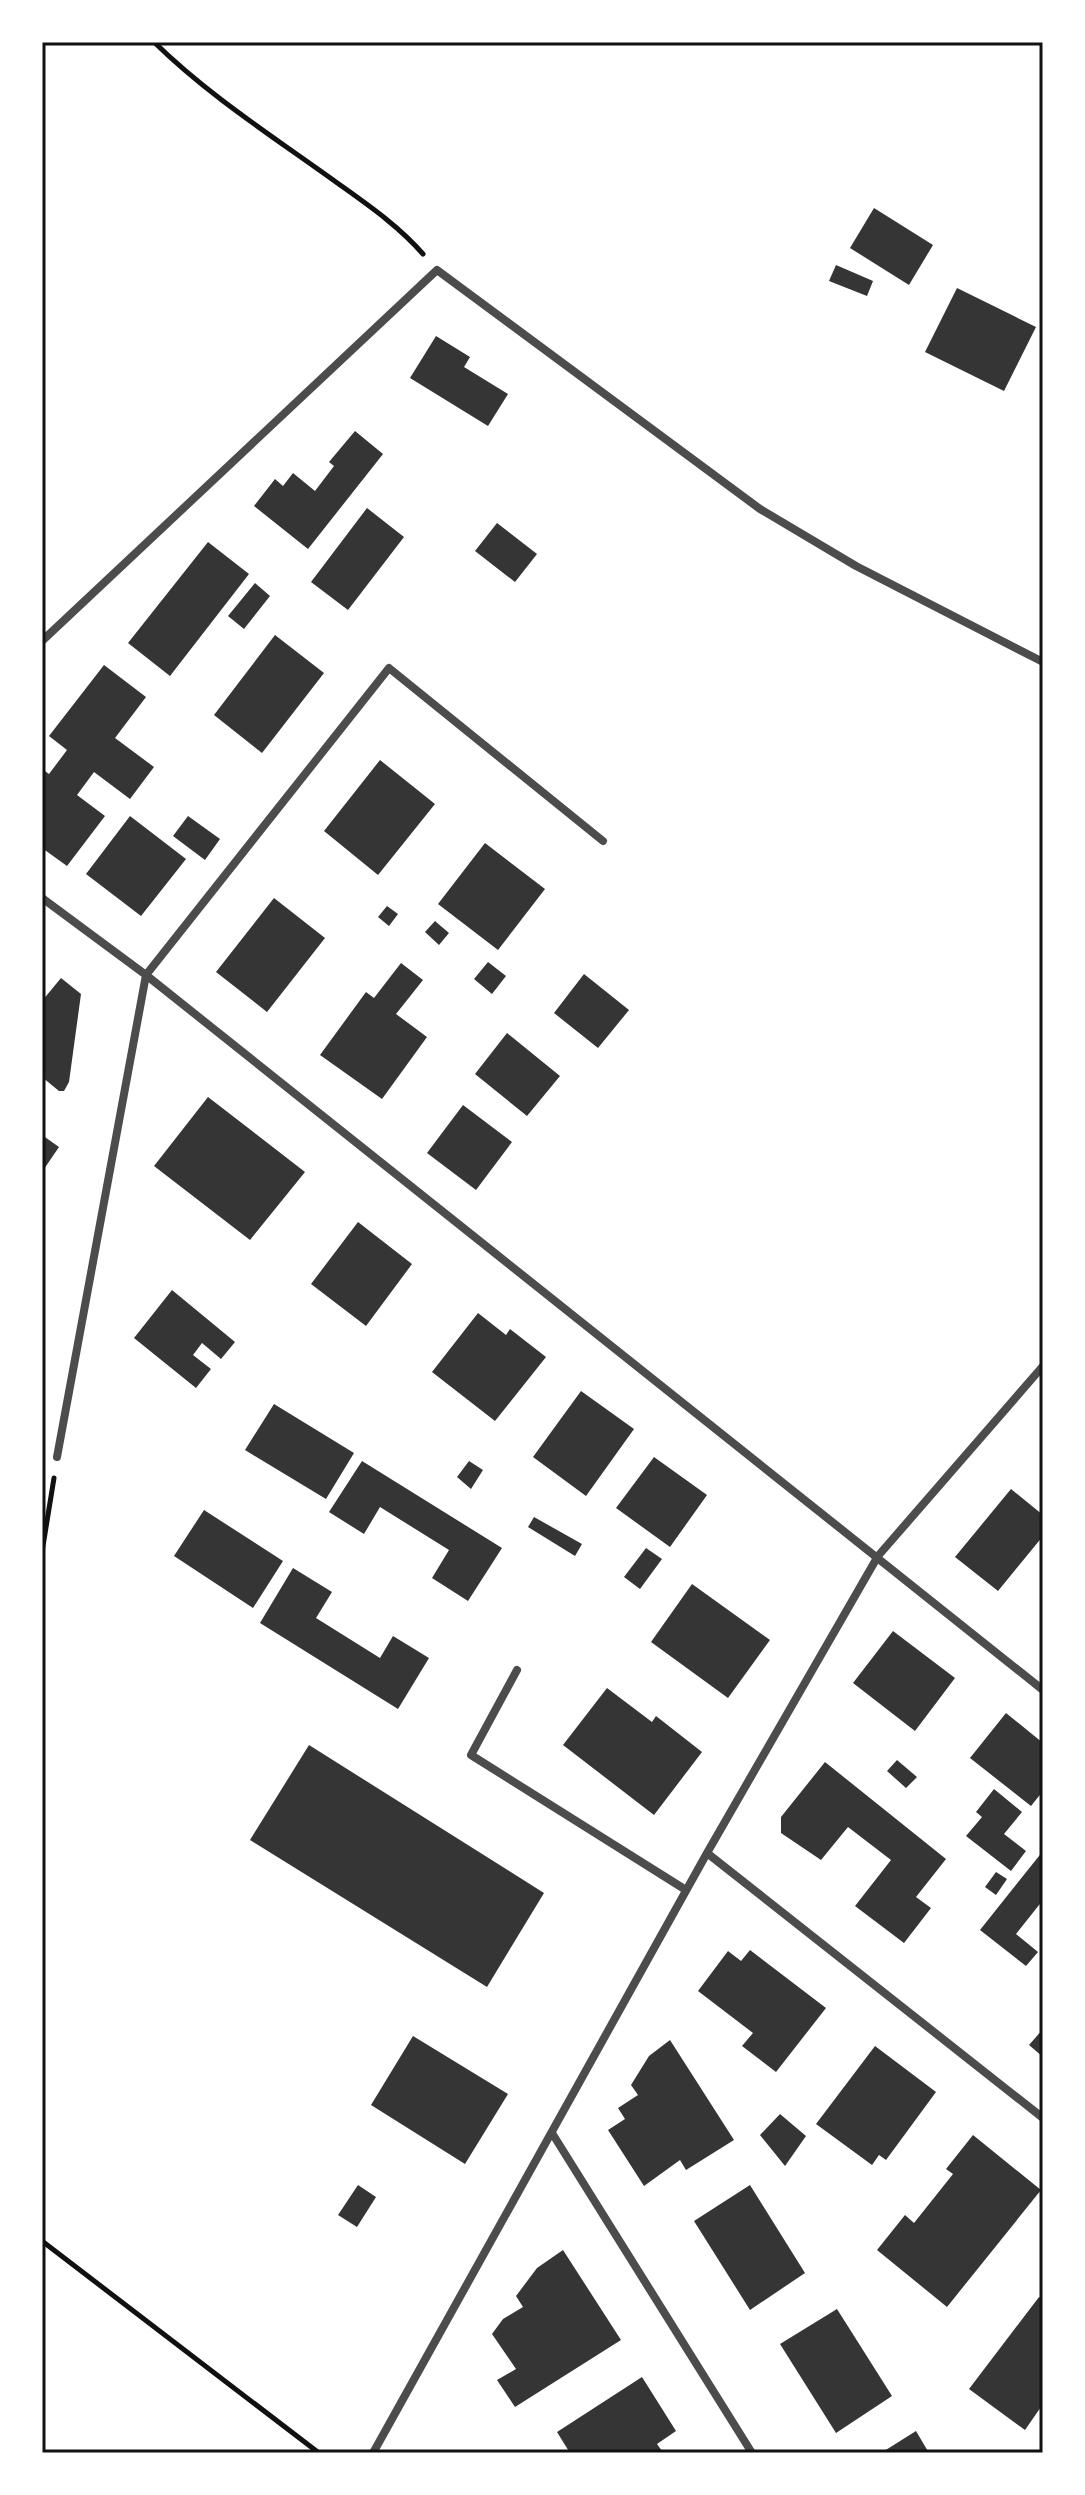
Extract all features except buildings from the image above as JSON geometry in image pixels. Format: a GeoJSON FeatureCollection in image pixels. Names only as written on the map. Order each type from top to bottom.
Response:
{"type":"FeatureCollection","features":[{"type":"Feature","properties":{"kind":"street"},"geometry":{"type":"LineString","coordinates":[[42,641],[437,270],[760,509],[856,566],[1043,662]]}},
{"type":"Feature","properties":{"kind":"street"},"geometry":{"type":"LineString","coordinates":[[57,1457],[146,975],[389,668],[603,841]]}},
{"type":"Feature","properties":{"kind":"street"},"geometry":{"type":"LineString","coordinates":[[42,898],[146,975],[1043,1690]]}},
{"type":"Feature","properties":{"kind":"street"},"geometry":{"type":"LineString","coordinates":[[373,2453],[686,1890],[878,1556],[1043,1366]]}},
{"type":"Feature","properties":{"kind":"street"},"geometry":{"type":"LineString","coordinates":[[517,1670],[471,1755],[686,1890]]}},
{"type":"Feature","properties":{"kind":"street"},"geometry":{"type":"LineString","coordinates":[[707,1853],[1043,2118]]}},
{"type":"Feature","properties":{"kind":"street"},"geometry":{"type":"LineString","coordinates":[[552,2133],[752,2453]]}},
{"type":"Feature","properties":{"kind":"path"},"geometry":{"type":"LineString","coordinates":[[154,42],[227,104],[388,219],[437,270]]}},
{"type":"Feature","properties":{"kind":"path"},"geometry":{"type":"LineString","coordinates":[[42,1552],[57,1457]]}},
{"type":"Feature","properties":{"kind":"path"},"geometry":{"type":"LineString","coordinates":[[42,2241],[319,2453]]}}]}
